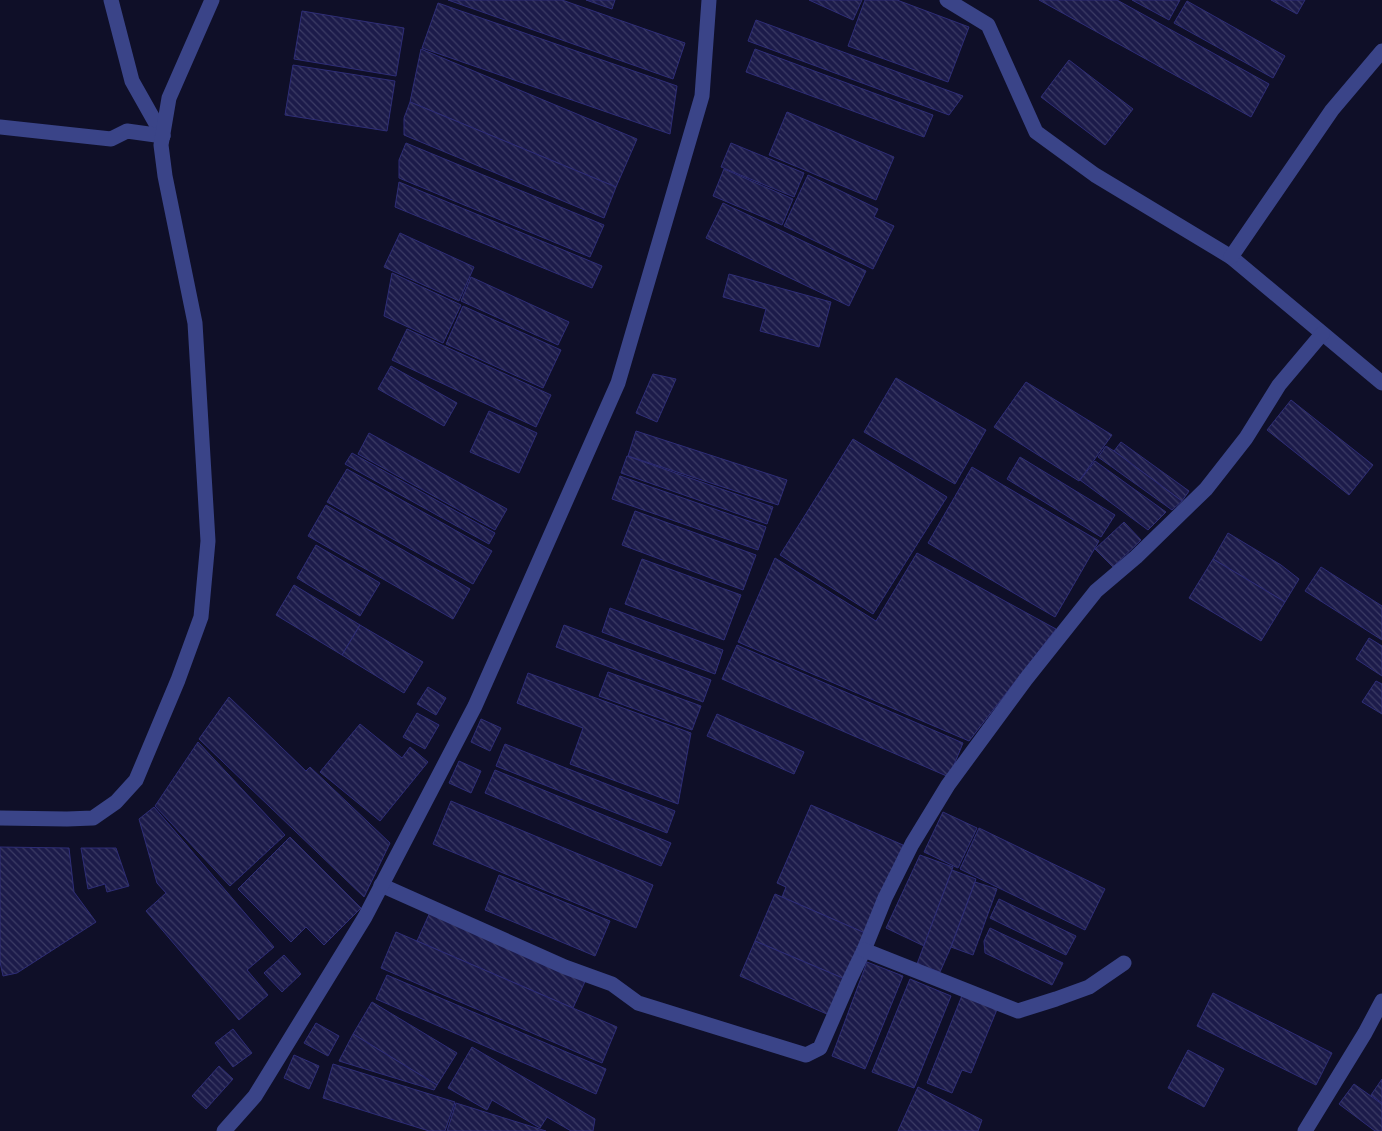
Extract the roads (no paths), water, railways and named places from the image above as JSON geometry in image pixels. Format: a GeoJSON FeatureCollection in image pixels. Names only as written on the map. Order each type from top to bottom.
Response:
{"type":"FeatureCollection","features":[{"type":"Feature","properties":{"kind":"street"},"geometry":{"type":"LineString","coordinates":[[112,0],[132,81],[163,136]]}},
{"type":"Feature","properties":{"kind":"street"},"geometry":{"type":"LineString","coordinates":[[0,818],[93,818],[116,802],[136,780],[178,680],[201,617],[208,541],[195,323],[165,176],[161,145],[169,98],[212,0]]}},
{"type":"Feature","properties":{"kind":"street"},"geometry":{"type":"LineString","coordinates":[[224,1131],[254,1096],[365,917],[474,706],[618,382],[702,96],[709,0]]}},
{"type":"Feature","properties":{"kind":"street"},"geometry":{"type":"LineString","coordinates":[[947,0],[988,25],[1036,132],[1096,174],[1231,257],[1382,384]]}},
{"type":"Feature","properties":{"kind":"street"},"geometry":{"type":"LineString","coordinates":[[1231,257],[1332,110],[1382,51]]}},
{"type":"Feature","properties":{"kind":"street"},"geometry":{"type":"LineString","coordinates":[[0,127],[111,139],[127,131],[163,136]]}},
{"type":"Feature","properties":{"kind":"street"},"geometry":{"type":"LineString","coordinates":[[381,885],[565,967],[612,984],[638,1003],[806,1055],[820,1048],[885,898],[912,844],[948,785],[1026,679],[1096,591],[1136,557],[1206,489],[1246,438],[1279,385],[1322,334]]}},
{"type":"Feature","properties":{"kind":"street"},"geometry":{"type":"LineString","coordinates":[[864,950],[1018,1011],[1089,987],[1124,962]]}},
{"type":"Feature","properties":{"kind":"street"},"geometry":{"type":"LineString","coordinates":[[1305,1131],[1365,1033],[1382,1001]]}}]}
